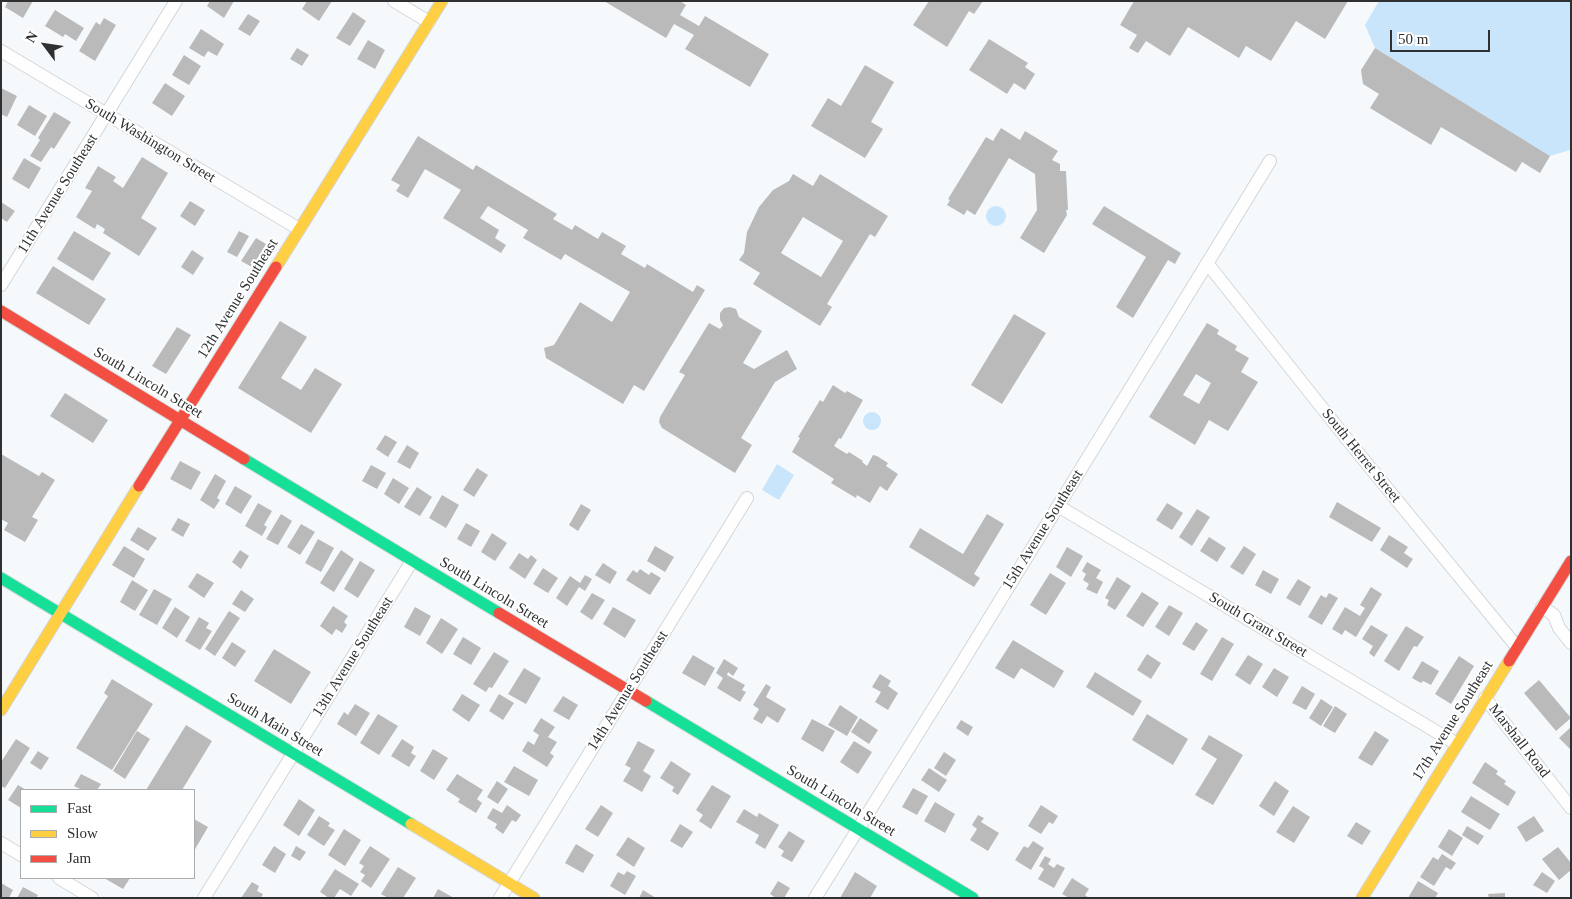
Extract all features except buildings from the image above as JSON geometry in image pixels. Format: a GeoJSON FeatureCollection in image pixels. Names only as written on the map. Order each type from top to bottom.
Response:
{"type":"FeatureCollection","features":[{"type":"Feature","properties":{"kind":"street","name":"11th Avenue Southeast"},"geometry":{"type":"LineString","coordinates":[[1,285],[176,1]]}},
{"type":"Feature","properties":{"kind":"street"},"geometry":{"type":"LineString","coordinates":[[394,1],[429,22]]}},
{"type":"Feature","properties":{"kind":"street","name":"12th Avenue Southeast"},"geometry":{"type":"LineString","coordinates":[[1,710],[442,1]]}},
{"type":"Feature","properties":{"kind":"street","name":"South Washington Street"},"geometry":{"type":"LineString","coordinates":[[1,52],[299,229]]}},
{"type":"Feature","properties":{"kind":"street","name":"15th Avenue Southeast"},"geometry":{"type":"LineString","coordinates":[[815,898],[1270,161]]}},
{"type":"Feature","properties":{"kind":"street","name":"South Herret Street"},"geometry":{"type":"LineString","coordinates":[[1207,263],[1517,648]]}},
{"type":"Feature","properties":{"kind":"street","name":"South Lincoln Street"},"geometry":{"type":"LineString","coordinates":[[1,311],[412,561],[973,898]]}},
{"type":"Feature","properties":{"kind":"street","name":"14th Avenue Southeast"},"geometry":{"type":"LineString","coordinates":[[500,898],[747,498]]}},
{"type":"Feature","properties":{"kind":"street","name":"South Grant Street"},"geometry":{"type":"LineString","coordinates":[[1058,506],[1457,744]]}},
{"type":"Feature","properties":{"kind":"street","name":"13th Avenue Southeast"},"geometry":{"type":"LineString","coordinates":[[204,898],[412,561]]}},
{"type":"Feature","properties":{"kind":"street","name":"17th Avenue Southeast"},"geometry":{"type":"LineString","coordinates":[[1362,898],[1571,561]]}},
{"type":"Feature","properties":{"kind":"street","name":"South Main Street"},"geometry":{"type":"LineString","coordinates":[[1,578],[534,898]]}},
{"type":"Feature","properties":{"kind":"street"},"geometry":{"type":"LineString","coordinates":[[1542,607],[1554,615],[1559,628],[1571,643]]}},
{"type":"Feature","properties":{"kind":"street","name":"Marshall Road"},"geometry":{"type":"LineString","coordinates":[[1486,698],[1571,808]]}},
{"type":"Feature","properties":{"kind":"street"},"geometry":{"type":"LineString","coordinates":[[1,843],[20,854]]}},
{"type":"Feature","properties":{"kind":"street"},"geometry":{"type":"LineString","coordinates":[[61,879],[92,898]]}},
{"type":"Feature","properties":{"kind":"shaded area"},"geometry":{"type":"Polygon","coordinates":[[[1379,1],[1571,1],[1570,150],[1550,156],[1375,48],[1365,25],[1379,1]]]}},
{"type":"Feature","properties":{"kind":"shaded area"},"geometry":{"type":"Polygon","coordinates":[[[996,206],[1003,209],[1006,216],[1003,223],[996,226],[989,223],[986,216],[989,209],[996,206]]]}},
{"type":"Feature","properties":{"kind":"shaded area"},"geometry":{"type":"Polygon","coordinates":[[[868,412],[876,412],[881,417],[879,428],[868,430],[863,425],[863,417],[868,412]]]}},
{"type":"Feature","properties":{"kind":"shaded area"},"geometry":{"type":"Polygon","coordinates":[[[777,464],[794,475],[779,500],[762,490],[777,464]]]}},
{"type":"Feature","properties":{"kind":"traffic: fast"},"geometry":{"type":"LineString","coordinates":[[244,459],[499,613]]}},
{"type":"Feature","properties":{"kind":"traffic: fast"},"geometry":{"type":"LineString","coordinates":[[1,578],[411,824]]}},
{"type":"Feature","properties":{"kind":"traffic: fast"},"geometry":{"type":"LineString","coordinates":[[646,701],[973,898]]}},
{"type":"Feature","properties":{"kind":"traffic: slow"},"geometry":{"type":"LineString","coordinates":[[276,267],[442,1]]}},
{"type":"Feature","properties":{"kind":"traffic: slow"},"geometry":{"type":"LineString","coordinates":[[1,710],[139,486]]}},
{"type":"Feature","properties":{"kind":"traffic: slow"},"geometry":{"type":"LineString","coordinates":[[1362,898],[1509,661]]}},
{"type":"Feature","properties":{"kind":"traffic: slow"},"geometry":{"type":"LineString","coordinates":[[411,824],[534,898]]}},
{"type":"Feature","properties":{"kind":"traffic: jam"},"geometry":{"type":"LineString","coordinates":[[139,486],[276,267]]}},
{"type":"Feature","properties":{"kind":"traffic: jam"},"geometry":{"type":"LineString","coordinates":[[1,311],[244,459]]}},
{"type":"Feature","properties":{"kind":"traffic: jam"},"geometry":{"type":"LineString","coordinates":[[1509,661],[1571,561]]}},
{"type":"Feature","properties":{"kind":"traffic: jam"},"geometry":{"type":"LineString","coordinates":[[499,613],[646,701]]}}]}
